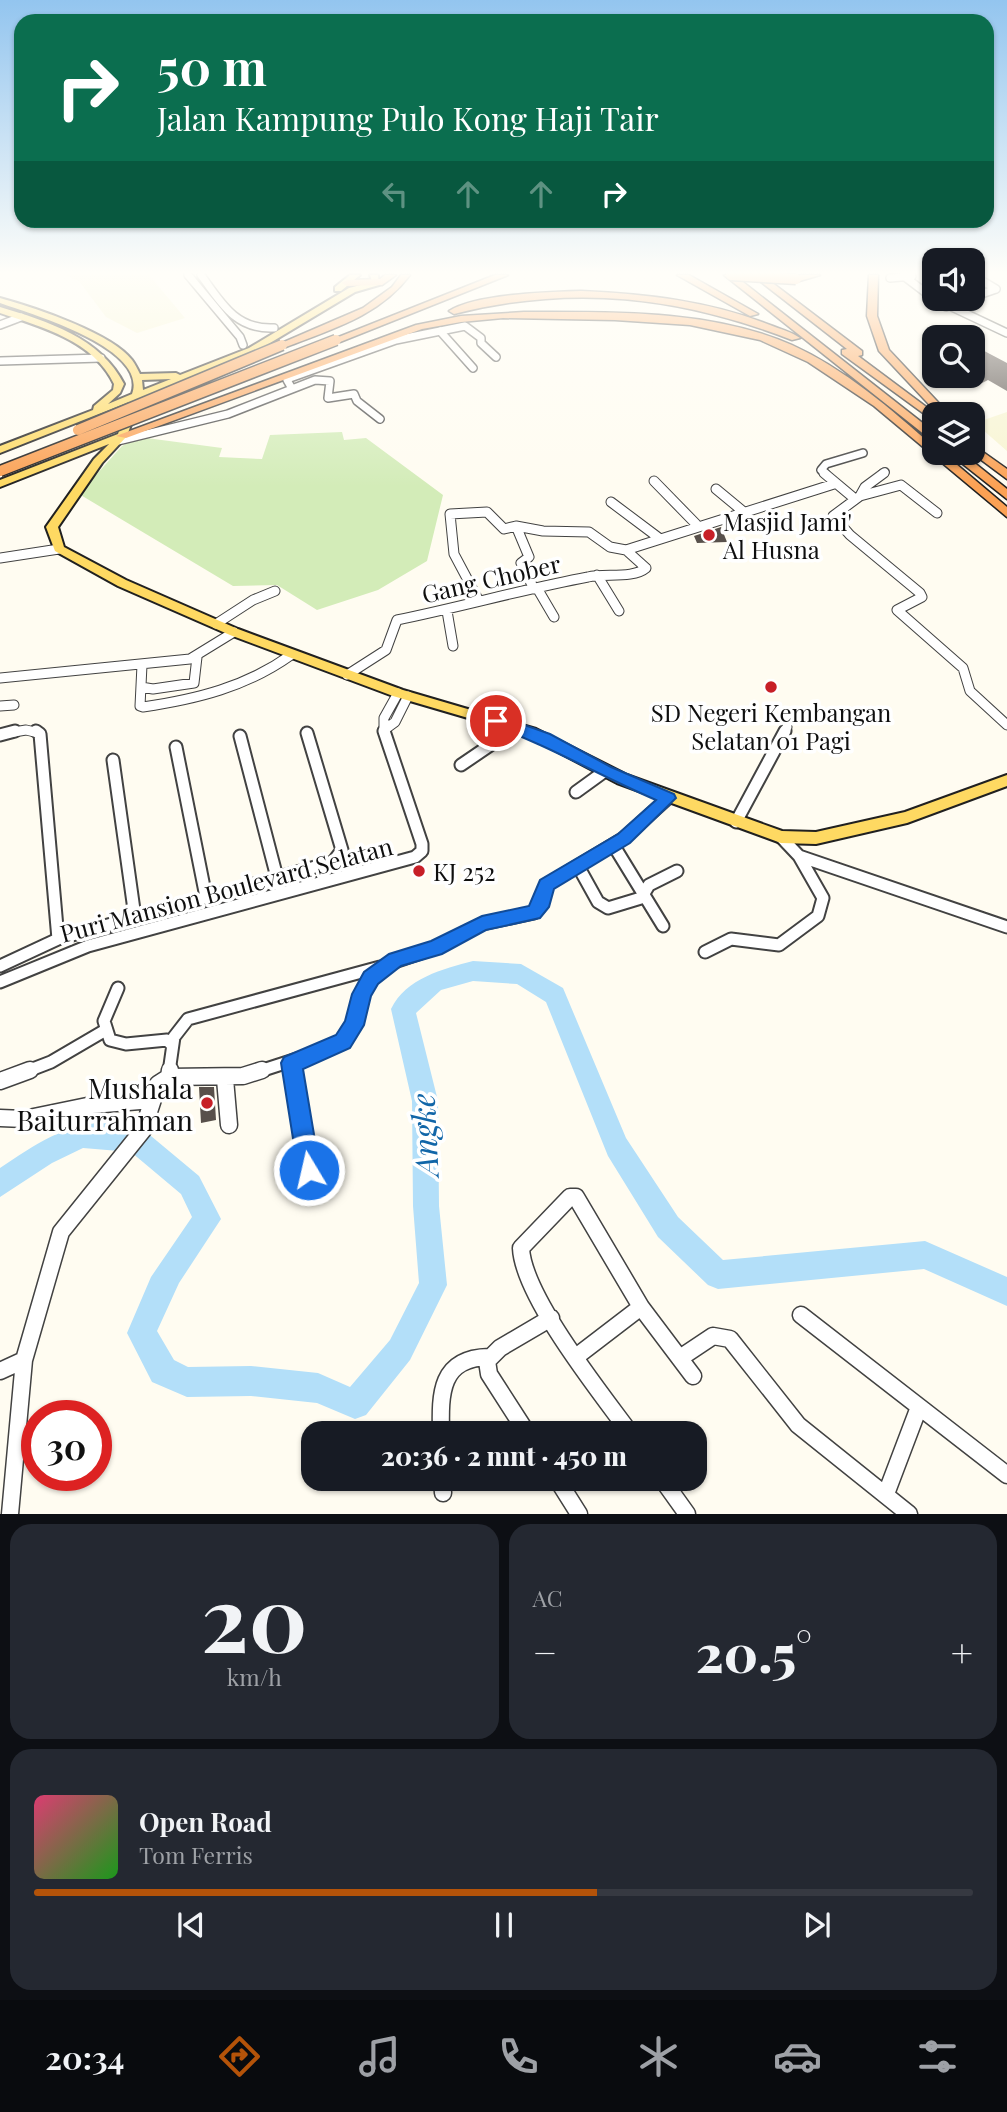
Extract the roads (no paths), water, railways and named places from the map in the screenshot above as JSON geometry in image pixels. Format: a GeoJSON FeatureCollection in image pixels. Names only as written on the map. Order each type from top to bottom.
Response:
{"type":"FeatureCollection","features":[{"type":"Feature","properties":{"kind":"highway"},"geometry":{"type":"LineString","coordinates":[[0,471],[106,417],[280,346]]}},
{"type":"Feature","properties":{"kind":"highway"},"geometry":{"type":"LineString","coordinates":[[53,446],[309,346]]}},
{"type":"Feature","properties":{"kind":"highway"},"geometry":{"type":"LineString","coordinates":[[0,461],[124,428],[345,346]]}},
{"type":"Feature","properties":{"kind":"highway"},"geometry":{"type":"LineString","coordinates":[[120,438],[369,346]]}},
{"type":"Feature","properties":{"kind":"highway"},"geometry":{"type":"LineString","coordinates":[[779,346],[804,355],[878,404]]}},
{"type":"Feature","properties":{"kind":"highway"},"geometry":{"type":"LineString","coordinates":[[795,346],[819,356]]}},
{"type":"Feature","properties":{"kind":"highway"},"geometry":{"type":"LineString","coordinates":[[805,346],[922,442]]}},
{"type":"Feature","properties":{"kind":"highway"},"geometry":{"type":"LineString","coordinates":[[819,346],[922,427]]}},
{"type":"Feature","properties":{"kind":"highway"},"geometry":{"type":"LineString","coordinates":[[838,346],[922,409]]}},
{"type":"Feature","properties":{"kind":"highway"},"geometry":{"type":"LineString","coordinates":[[848,346],[922,408]]}},
{"type":"Feature","properties":{"kind":"highway"},"geometry":{"type":"LineString","coordinates":[[882,346],[884,351],[933,402]]}},
{"type":"Feature","properties":{"kind":"highway"},"geometry":{"type":"LineString","coordinates":[[985,454],[1002,472]]}},
{"type":"Feature","properties":{"kind":"highway"},"geometry":{"type":"LineString","coordinates":[[985,458],[1002,472]]}},
{"type":"Feature","properties":{"kind":"highway"},"geometry":{"type":"LineString","coordinates":[[949,465],[1007,513]]}},
{"type":"Feature","properties":{"kind":"highway"},"geometry":{"type":"LineString","coordinates":[[970,465],[1007,495]]}},
{"type":"Feature","properties":{"kind":"main road"},"geometry":{"type":"LineString","coordinates":[[82,419],[117,391],[117,376],[102,358],[83,346]]}},
{"type":"Feature","properties":{"kind":"main road"},"geometry":{"type":"LineString","coordinates":[[109,346],[132,365],[139,388],[120,438],[98,461],[54,521],[53,534],[59,549],[122,583],[234,632],[347,675],[518,727],[605,771],[668,798],[781,837],[809,838],[907,817],[1007,780]]}},
{"type":"Feature","properties":{"kind":"main road"},"geometry":{"type":"LineString","coordinates":[[232,358],[242,346]]}},
{"type":"Feature","properties":{"kind":"main road"},"geometry":{"type":"LineString","coordinates":[[0,450],[116,406],[133,404],[259,346]]}},
{"type":"Feature","properties":{"kind":"main road"},"geometry":{"type":"LineString","coordinates":[[102,358],[115,354],[115,349]]}},
{"type":"Feature","properties":{"kind":"main road"},"geometry":{"type":"LineString","coordinates":[[137,377],[164,378],[205,369]]}},
{"type":"Feature","properties":{"kind":"main road"},"geometry":{"type":"LineString","coordinates":[[25,473],[120,438]]}},
{"type":"Feature","properties":{"kind":"main road"},"geometry":{"type":"LineString","coordinates":[[17,443],[13,450],[15,458],[28,465],[45,466]]}},
{"type":"Feature","properties":{"kind":"main road"},"geometry":{"type":"LineString","coordinates":[[0,484],[36,469],[18,467],[9,461],[8,452],[17,443]]}},
{"type":"Feature","properties":{"kind":"main road"},"geometry":{"type":"LineString","coordinates":[[85,450],[98,452],[98,461]]}},
{"type":"Feature","properties":{"kind":"main road"},"geometry":{"type":"LineString","coordinates":[[0,461],[10,465],[12,471],[0,484]]}},
{"type":"Feature","properties":{"kind":"street"},"geometry":{"type":"LineString","coordinates":[[291,387],[287,380],[290,378],[380,346]]}},
{"type":"Feature","properties":{"kind":"street"},"geometry":{"type":"LineString","coordinates":[[451,346],[473,368]]}},
{"type":"Feature","properties":{"kind":"street"},"geometry":{"type":"LineString","coordinates":[[485,346],[496,357]]}},
{"type":"Feature","properties":{"kind":"street"},"geometry":{"type":"LineString","coordinates":[[0,361],[102,358]]}},
{"type":"Feature","properties":{"kind":"street"},"geometry":{"type":"LineString","coordinates":[[120,438],[228,414],[291,387],[315,380],[329,381],[328,398],[354,394],[357,401],[380,419]]}},
{"type":"Feature","properties":{"kind":"street"},"geometry":{"type":"LineString","coordinates":[[858,498],[834,484],[823,473],[822,468],[863,453]]}},
{"type":"Feature","properties":{"kind":"street"},"geometry":{"type":"LineString","coordinates":[[858,498],[865,487],[886,472]]}},
{"type":"Feature","properties":{"kind":"street"},"geometry":{"type":"LineString","coordinates":[[654,481],[696,524]]}},
{"type":"Feature","properties":{"kind":"street"},"geometry":{"type":"LineString","coordinates":[[479,601],[453,554],[450,514],[487,512],[501,528],[516,526],[543,531],[585,531],[610,547],[626,550],[696,524],[745,513],[834,484]]}},
{"type":"Feature","properties":{"kind":"street"},"geometry":{"type":"LineString","coordinates":[[937,513],[901,485],[858,498],[833,516],[833,519],[920,593],[922,597],[897,610],[963,668],[970,691],[1007,725]]}},
{"type":"Feature","properties":{"kind":"street"},"geometry":{"type":"LineString","coordinates":[[716,489],[745,513]]}},
{"type":"Feature","properties":{"kind":"street"},"geometry":{"type":"LineString","coordinates":[[611,502],[659,538]]}},
{"type":"Feature","properties":{"kind":"street"},"geometry":{"type":"LineString","coordinates":[[516,526],[529,557],[521,563],[554,617]]}},
{"type":"Feature","properties":{"kind":"street"},"geometry":{"type":"LineString","coordinates":[[2,561],[59,549]]}},
{"type":"Feature","properties":{"kind":"street","name":"Gang Chober"},"geometry":{"type":"LineString","coordinates":[[347,675],[389,648],[394,639],[395,621],[597,575],[645,571],[644,565],[626,550]]}},
{"type":"Feature","properties":{"kind":"street"},"geometry":{"type":"LineString","coordinates":[[597,575],[619,611]]}},
{"type":"Feature","properties":{"kind":"street"},"geometry":{"type":"LineString","coordinates":[[216,624],[253,600],[275,591]]}},
{"type":"Feature","properties":{"kind":"street"},"geometry":{"type":"LineString","coordinates":[[447,611],[453,646]]}},
{"type":"Feature","properties":{"kind":"street"},"geometry":{"type":"LineString","coordinates":[[0,678],[142,665],[197,657],[234,632]]}},
{"type":"Feature","properties":{"kind":"street"},"geometry":{"type":"LineString","coordinates":[[142,665],[141,707],[218,693],[278,665],[291,654]]}},
{"type":"Feature","properties":{"kind":"street"},"geometry":{"type":"LineString","coordinates":[[142,687],[153,689],[194,683],[197,657]]}},
{"type":"Feature","properties":{"kind":"street","name":"Puri Mansion Boulevard Selatan"},"geometry":{"type":"LineString","coordinates":[[0,982],[88,946],[279,886],[407,861],[422,851],[384,730],[395,722],[403,694]]}},
{"type":"Feature","properties":{"kind":"street"},"geometry":{"type":"LineString","coordinates":[[0,706],[14,705]]}},
{"type":"Feature","properties":{"kind":"street"},"geometry":{"type":"LineString","coordinates":[[461,765],[518,727]]}},
{"type":"Feature","properties":{"kind":"street"},"geometry":{"type":"LineString","coordinates":[[736,822],[787,727]]}},
{"type":"Feature","properties":{"kind":"street"},"geometry":{"type":"LineString","coordinates":[[0,735],[25,730],[35,730],[40,734],[58,939]]}},
{"type":"Feature","properties":{"kind":"street"},"geometry":{"type":"LineString","coordinates":[[0,966],[58,939],[206,897],[279,886],[333,862],[342,850],[307,733]]}},
{"type":"Feature","properties":{"kind":"street"},"geometry":{"type":"LineString","coordinates":[[240,736],[279,886]]}},
{"type":"Feature","properties":{"kind":"street"},"geometry":{"type":"LineString","coordinates":[[176,747],[206,897]]}},
{"type":"Feature","properties":{"kind":"street"},"geometry":{"type":"LineString","coordinates":[[113,760],[135,917]]}},
{"type":"Feature","properties":{"kind":"street"},"geometry":{"type":"LineString","coordinates":[[576,792],[605,771]]}},
{"type":"Feature","properties":{"kind":"street"},"geometry":{"type":"LineString","coordinates":[[169,1077],[172,1045],[181,1024],[188,1019],[383,966],[436,948],[482,923],[534,913],[540,907],[546,885],[614,846],[668,798]]}},
{"type":"Feature","properties":{"kind":"street"},"geometry":{"type":"LineString","coordinates":[[705,952],[731,939],[779,945],[817,920],[824,906],[821,886],[781,837]]}},
{"type":"Feature","properties":{"kind":"street"},"geometry":{"type":"LineString","coordinates":[[614,846],[663,926]]}},
{"type":"Feature","properties":{"kind":"street"},"geometry":{"type":"LineString","coordinates":[[799,856],[1007,928]]}},
{"type":"Feature","properties":{"kind":"street"},"geometry":{"type":"LineString","coordinates":[[578,866],[603,906],[615,908],[645,894],[649,886],[677,871]]}},
{"type":"Feature","properties":{"kind":"street"},"geometry":{"type":"LineString","coordinates":[[10,1514],[24,1360],[49,1266],[61,1232],[144,1130],[158,1084],[169,1077],[225,1079],[292,1063],[343,1042],[355,1025],[361,994],[383,966]]}},
{"type":"Feature","properties":{"kind":"street"},"geometry":{"type":"LineString","coordinates":[[118,988],[104,1021],[104,1031],[115,1044],[167,1040],[172,1045]]}},
{"type":"Feature","properties":{"kind":"street"},"geometry":{"type":"LineString","coordinates":[[0,1081],[51,1062],[104,1031]]}},
{"type":"Feature","properties":{"kind":"street"},"geometry":{"type":"LineString","coordinates":[[292,1063],[309,1170]]}},
{"type":"Feature","properties":{"kind":"street"},"geometry":{"type":"LineString","coordinates":[[225,1079],[229,1125]]}},
{"type":"Feature","properties":{"kind":"street"},"geometry":{"type":"LineString","coordinates":[[0,1118],[37,1119],[89,1106],[152,1100]]}},
{"type":"Feature","properties":{"kind":"street"},"geometry":{"type":"LineString","coordinates":[[622,1421],[551,1318],[518,1253],[570,1197],[576,1197],[640,1307],[694,1376]]}},
{"type":"Feature","properties":{"kind":"street"},"geometry":{"type":"LineString","coordinates":[[577,1356],[640,1307]]}},
{"type":"Feature","properties":{"kind":"street"},"geometry":{"type":"LineString","coordinates":[[801,1315],[1007,1475]]}},
{"type":"Feature","properties":{"kind":"street"},"geometry":{"type":"LineString","coordinates":[[519,1421],[485,1367],[489,1357],[551,1318]]}},
{"type":"Feature","properties":{"kind":"street"},"geometry":{"type":"LineString","coordinates":[[680,1358],[713,1336],[730,1339],[798,1425],[886,1494],[902,1511]]}},
{"type":"Feature","properties":{"kind":"street"},"geometry":{"type":"LineString","coordinates":[[441,1421],[440,1398],[444,1380],[457,1365],[475,1356],[489,1357]]}},
{"type":"Feature","properties":{"kind":"street"},"geometry":{"type":"LineString","coordinates":[[0,1371],[24,1360]]}},
{"type":"Feature","properties":{"kind":"street"},"geometry":{"type":"LineString","coordinates":[[886,1494],[919,1407]]}},
{"type":"Feature","properties":{"kind":"street"},"geometry":{"type":"LineString","coordinates":[[564,1491],[579,1514]]}},
{"type":"Feature","properties":{"kind":"street"},"geometry":{"type":"LineString","coordinates":[[671,1491],[687,1514]]}},
{"type":"Feature","properties":{"kind":"waterway","name":"Angke"},"geometry":{"type":"LineString","coordinates":[[0,1184],[43,1154],[82,1135],[136,1140],[190,1185],[207,1219],[169,1273],[142,1333],[163,1371],[187,1382],[251,1381],[318,1388],[355,1404],[400,1350],[433,1285],[426,1206],[425,1101],[403,1009],[434,982],[473,971],[521,974],[555,995],[617,1147],[668,1227],[718,1275],[925,1255],[1007,1292]]}},
{"type":"Feature","properties":{"kind":"place","name":"Masjid Jami' Al Husna"},"geometry":{"type":"Point","coordinates":[709,535]}},
{"type":"Feature","properties":{"kind":"place","name":"SD Negeri Kembangan Selatan 01 Pagi"},"geometry":{"type":"Point","coordinates":[771,687]}},
{"type":"Feature","properties":{"kind":"place","name":"KJ 252"},"geometry":{"type":"Point","coordinates":[419,871]}},
{"type":"Feature","properties":{"kind":"place","name":"Mushala Baiturrahman"},"geometry":{"type":"Point","coordinates":[207,1103]}}]}
